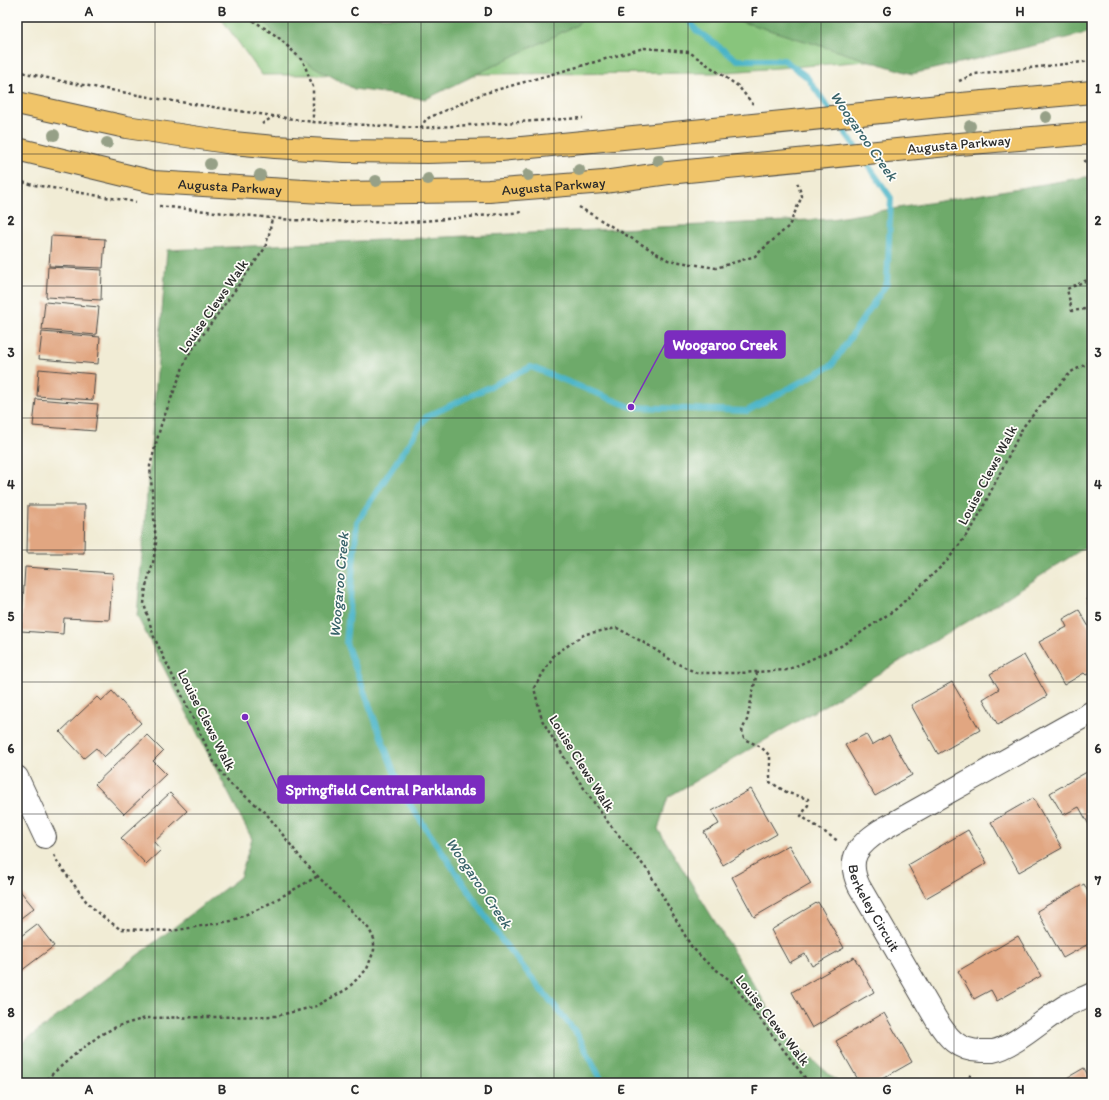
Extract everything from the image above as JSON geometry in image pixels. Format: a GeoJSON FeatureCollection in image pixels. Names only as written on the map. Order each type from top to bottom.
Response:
{"type":"FeatureCollection","features":[{"type":"Feature","properties":{"kind":"main road"},"geometry":{"type":"LineString","coordinates":[[17,103],[126,127],[233,143],[345,151],[427,152],[501,150],[1092,92]]}},
{"type":"Feature","properties":{"kind":"main road","name":"Augusta Parkway"},"geometry":{"type":"LineString","coordinates":[[17,149],[153,182],[339,193],[489,191],[604,182],[668,173],[947,145],[1092,133]]}},
{"type":"Feature","properties":{"kind":"street","name":"Berkeley Circuit"},"geometry":{"type":"LineString","coordinates":[[1092,712],[881,830],[862,844],[856,853],[853,865],[854,876],[859,886],[943,1030],[952,1040],[964,1048],[977,1051],[993,1051],[1009,1045],[1067,1005],[1092,994]]}},
{"type":"Feature","properties":{"kind":"street"},"geometry":{"type":"LineString","coordinates":[[17,777],[44,837]]}},
{"type":"Feature","properties":{"kind":"path"},"geometry":{"type":"LineString","coordinates":[[248,17],[278,37],[303,61],[313,87],[313,122]]}},
{"type":"Feature","properties":{"kind":"path"},"geometry":{"type":"LineString","coordinates":[[958,81],[976,74],[1092,61]]}},
{"type":"Feature","properties":{"kind":"path"},"geometry":{"type":"LineString","coordinates":[[17,71],[61,81],[160,99],[313,122],[422,128],[585,118]]}},
{"type":"Feature","properties":{"kind":"path"},"geometry":{"type":"LineString","coordinates":[[1084,162],[1092,156]]}},
{"type":"Feature","properties":{"kind":"path","name":"Louise Clews Walk"},"geometry":{"type":"LineString","coordinates":[[42,1083],[100,1035],[118,1026],[146,1018],[276,1016],[317,1006],[347,989],[367,969],[374,950],[374,939],[369,929],[300,857],[265,812],[229,783],[214,762],[154,638],[144,604],[146,586],[153,562],[156,543],[150,466],[161,425],[187,357],[265,248],[272,218]]}},
{"type":"Feature","properties":{"kind":"path"},"geometry":{"type":"LineString","coordinates":[[1092,278],[1067,289],[1072,311],[1092,308]]}},
{"type":"Feature","properties":{"kind":"path","name":"Louise Clews Walk"},"geometry":{"type":"LineString","coordinates":[[809,1083],[731,981],[706,962],[692,946],[649,872],[606,821],[574,774],[542,720],[534,688],[554,656],[585,634],[617,628],[648,645],[674,662],[697,673],[740,673],[787,670],[841,646],[896,609],[947,561],[974,525],[1023,427],[1046,399],[1072,372],[1092,361]]}},
{"type":"Feature","properties":{"kind":"path"},"geometry":{"type":"LineString","coordinates":[[757,672],[747,720],[742,730],[744,739],[761,746],[770,756],[770,782],[788,793],[808,799],[808,805],[801,816],[856,853]]}},
{"type":"Feature","properties":{"kind":"path"},"geometry":{"type":"LineString","coordinates":[[44,837],[58,863],[86,901],[98,913],[120,930],[172,931],[231,921],[263,907],[318,876]]}},
{"type":"Feature","properties":{"kind":"green space"},"geometry":{"type":"Polygon","coordinates":[[[220,17],[1049,17],[930,56],[715,73],[262,75],[220,17]]]}},
{"type":"Feature","properties":{"kind":"green space"},"geometry":{"type":"Polygon","coordinates":[[[260,17],[583,17],[577,25],[426,99],[354,89],[295,56],[260,17]]]}},
{"type":"Feature","properties":{"kind":"green space"},"geometry":{"type":"Polygon","coordinates":[[[727,17],[1092,17],[1092,32],[912,74],[727,17]]]}},
{"type":"Feature","properties":{"kind":"green space"},"geometry":{"type":"Polygon","coordinates":[[[1092,176],[1092,543],[984,612],[668,797],[658,829],[784,1034],[839,1083],[17,1083],[17,1047],[240,877],[252,839],[137,616],[167,250],[831,219],[1092,176]]]}},
{"type":"Feature","properties":{"kind":"building"},"geometry":{"type":"Polygon","coordinates":[[[51,236],[105,239],[103,268],[49,266],[51,236]]]}},
{"type":"Feature","properties":{"kind":"building"},"geometry":{"type":"Polygon","coordinates":[[[48,267],[102,270],[101,300],[46,297],[48,267]]]}},
{"type":"Feature","properties":{"kind":"building"},"geometry":{"type":"Polygon","coordinates":[[[45,302],[99,307],[96,335],[42,330],[45,302]]]}},
{"type":"Feature","properties":{"kind":"building"},"geometry":{"type":"Polygon","coordinates":[[[42,332],[100,337],[98,364],[39,359],[42,332]]]}},
{"type":"Feature","properties":{"kind":"building"},"geometry":{"type":"Polygon","coordinates":[[[39,369],[95,374],[93,400],[37,396],[39,369]]]}},
{"type":"Feature","properties":{"kind":"building"},"geometry":{"type":"Polygon","coordinates":[[[36,399],[98,404],[95,431],[33,426],[36,399]]]}},
{"type":"Feature","properties":{"kind":"building"},"geometry":{"type":"Polygon","coordinates":[[[28,505],[85,505],[84,553],[27,553],[28,505]]]}},
{"type":"Feature","properties":{"kind":"building"},"geometry":{"type":"Polygon","coordinates":[[[25,567],[113,573],[109,620],[64,618],[63,634],[21,631],[25,567]]]}},
{"type":"Feature","properties":{"kind":"building"},"geometry":{"type":"Polygon","coordinates":[[[1092,596],[1092,608],[1087,599],[1092,596]]]}},
{"type":"Feature","properties":{"kind":"building"},"geometry":{"type":"Polygon","coordinates":[[[1079,610],[1092,632],[1092,672],[1086,675],[1084,673],[1064,685],[1039,642],[1067,627],[1063,619],[1079,610]]]}},
{"type":"Feature","properties":{"kind":"building"},"geometry":{"type":"Polygon","coordinates":[[[1024,655],[1047,696],[998,725],[983,699],[999,689],[990,674],[1024,655]]]}},
{"type":"Feature","properties":{"kind":"building"},"geometry":{"type":"Polygon","coordinates":[[[952,682],[980,730],[938,754],[911,705],[952,682]]]}},
{"type":"Feature","properties":{"kind":"building"},"geometry":{"type":"Polygon","coordinates":[[[112,691],[141,723],[104,757],[96,748],[84,758],[60,732],[97,697],[101,701],[112,691]]]}},
{"type":"Feature","properties":{"kind":"building"},"geometry":{"type":"Polygon","coordinates":[[[866,734],[872,745],[889,735],[912,775],[875,796],[845,745],[866,734]]]}},
{"type":"Feature","properties":{"kind":"building"},"geometry":{"type":"Polygon","coordinates":[[[147,735],[163,751],[153,761],[166,774],[124,814],[95,784],[147,735]]]}},
{"type":"Feature","properties":{"kind":"building"},"geometry":{"type":"Polygon","coordinates":[[[1092,769],[1092,830],[1079,807],[1063,815],[1050,793],[1092,769]]]}},
{"type":"Feature","properties":{"kind":"building"},"geometry":{"type":"Polygon","coordinates":[[[751,789],[777,834],[723,865],[704,832],[719,824],[712,811],[751,789]]]}},
{"type":"Feature","properties":{"kind":"building"},"geometry":{"type":"Polygon","coordinates":[[[170,793],[187,811],[154,842],[161,850],[146,864],[121,838],[170,793]]]}},
{"type":"Feature","properties":{"kind":"building"},"geometry":{"type":"Polygon","coordinates":[[[1033,798],[1062,848],[1019,872],[991,822],[1033,798]]]}},
{"type":"Feature","properties":{"kind":"building"},"geometry":{"type":"Polygon","coordinates":[[[968,830],[987,863],[926,898],[908,865],[968,830]]]}},
{"type":"Feature","properties":{"kind":"building"},"geometry":{"type":"Polygon","coordinates":[[[789,845],[811,884],[754,917],[732,877],[789,845]]]}},
{"type":"Feature","properties":{"kind":"building"},"geometry":{"type":"Polygon","coordinates":[[[1084,884],[1092,899],[1092,942],[1063,958],[1037,911],[1084,884]]]}},
{"type":"Feature","properties":{"kind":"building"},"geometry":{"type":"Polygon","coordinates":[[[17,887],[34,908],[17,921],[17,887]]]}},
{"type":"Feature","properties":{"kind":"building"},"geometry":{"type":"Polygon","coordinates":[[[818,902],[844,948],[812,966],[805,954],[789,963],[771,930],[818,902]]]}},
{"type":"Feature","properties":{"kind":"building"},"geometry":{"type":"Polygon","coordinates":[[[37,924],[54,946],[17,974],[17,939],[37,924]]]}},
{"type":"Feature","properties":{"kind":"building"},"geometry":{"type":"Polygon","coordinates":[[[1018,936],[1041,976],[997,1001],[991,990],[974,999],[958,971],[1018,936]]]}},
{"type":"Feature","properties":{"kind":"building"},"geometry":{"type":"Polygon","coordinates":[[[854,957],[874,992],[812,1028],[792,992],[854,957]]]}},
{"type":"Feature","properties":{"kind":"building"},"geometry":{"type":"Polygon","coordinates":[[[884,1013],[912,1062],[875,1083],[860,1083],[836,1041],[884,1013]]]}},
{"type":"Feature","properties":{"kind":"building"},"geometry":{"type":"Polygon","coordinates":[[[1084,1068],[1092,1083],[1058,1083],[1084,1068]]]}},
{"type":"Feature","properties":{"kind":"waterway","name":"Woogaroo Creek"},"geometry":{"type":"LineString","coordinates":[[687,17],[696,30],[737,60],[784,60],[807,77],[832,113]]}},
{"type":"Feature","properties":{"kind":"waterway","name":"Woogaroo Creek"},"geometry":{"type":"LineString","coordinates":[[837,121],[857,149]]}},
{"type":"Feature","properties":{"kind":"waterway","name":"Woogaroo Creek"},"geometry":{"type":"LineString","coordinates":[[603,1083],[578,1035],[503,942],[402,793],[346,643],[357,522],[426,417],[531,367],[631,407],[747,411],[832,365],[887,283],[891,198],[864,159]]}},
{"type":"Feature","properties":{"kind":"place","name":"Woogaroo Creek"},"geometry":{"type":"Point","coordinates":[631,407]}},
{"type":"Feature","properties":{"kind":"place","name":"Springfield Central Parklands"},"geometry":{"type":"Point","coordinates":[245,717]}}]}
